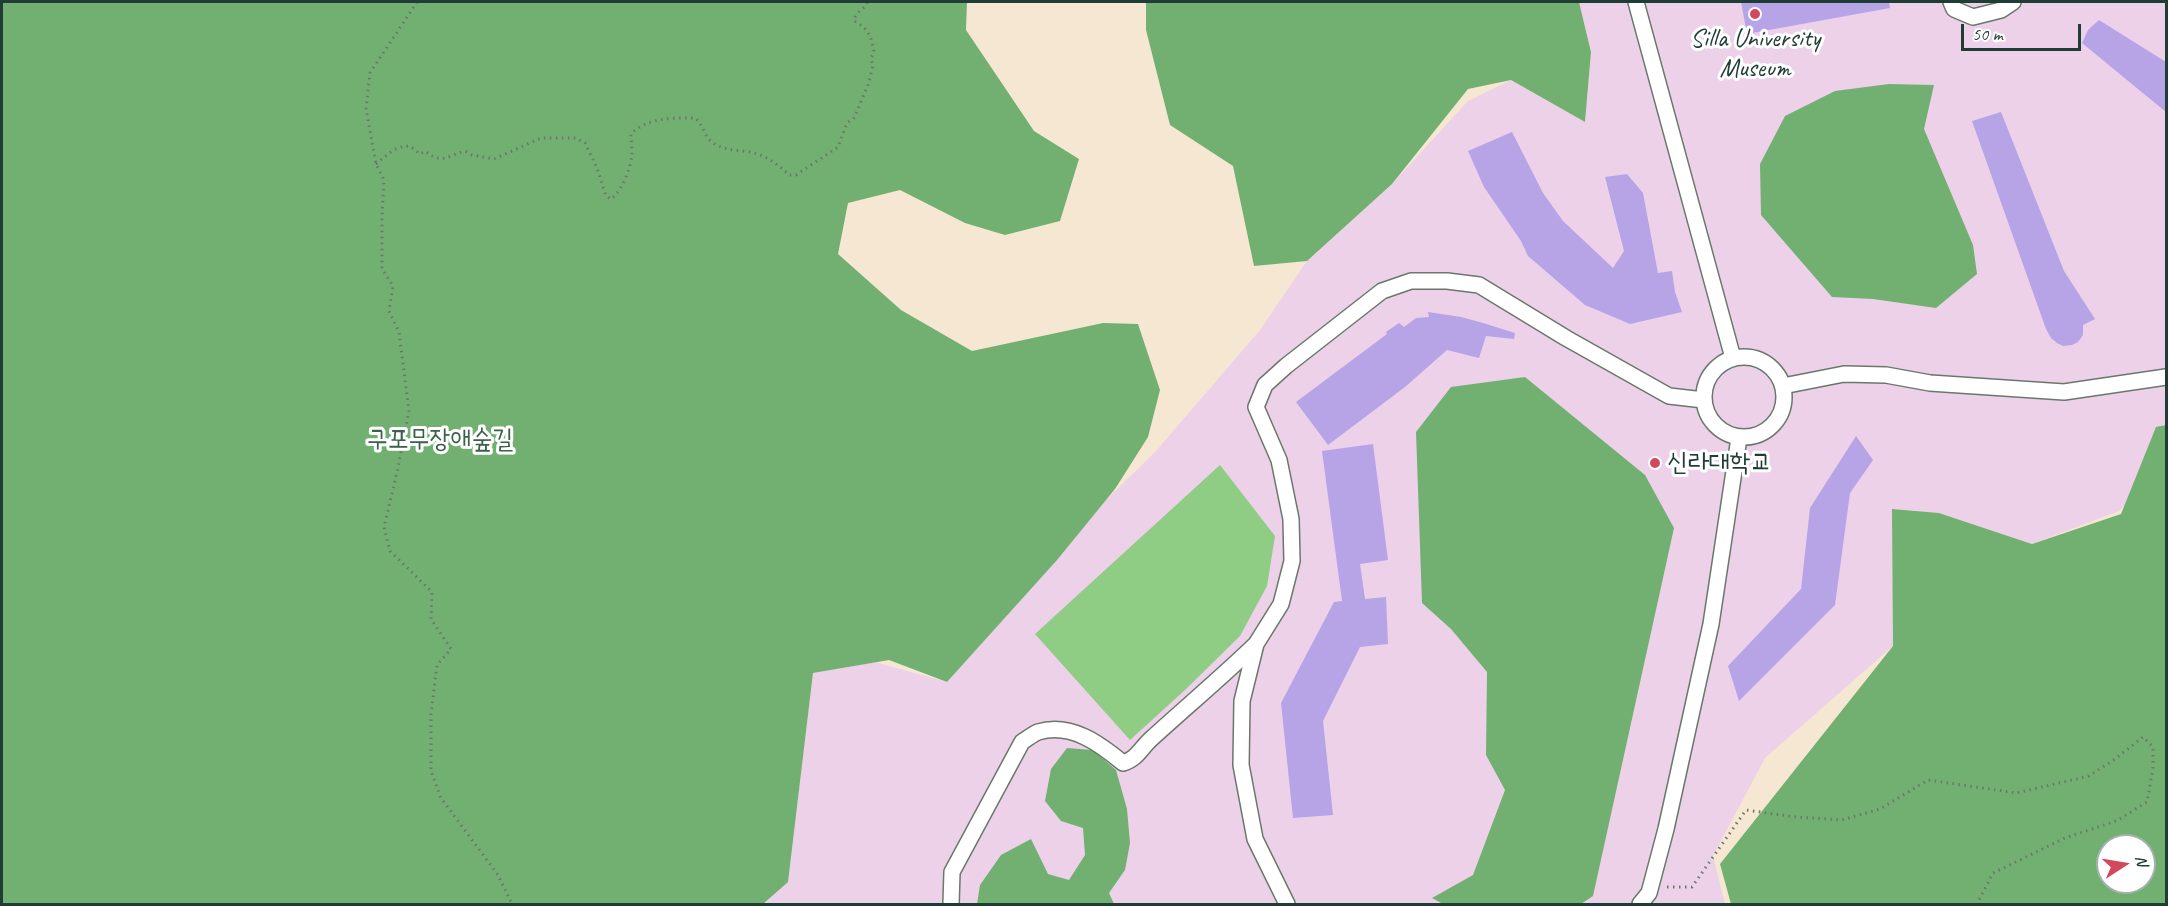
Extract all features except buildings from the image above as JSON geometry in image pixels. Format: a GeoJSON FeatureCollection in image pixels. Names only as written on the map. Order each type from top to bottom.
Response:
{"type":"FeatureCollection","features":[{"type":"Feature","properties":{"kind":"street"},"geometry":{"type":"LineString","coordinates":[[1635,2],[1733,358]]}},
{"type":"Feature","properties":{"kind":"street"},"geometry":{"type":"LineString","coordinates":[[1951,2],[1954,9],[1973,17],[2001,10],[2013,2]]}},
{"type":"Feature","properties":{"kind":"street"},"geometry":{"type":"LineString","coordinates":[[951,904],[952,872],[1022,742],[1038,732],[1068,731],[1089,737],[1123,763],[1133,760],[1148,741],[1216,683],[1256,644],[1281,604],[1292,561],[1291,519],[1279,460],[1256,407],[1265,386],[1286,366],[1382,291],[1411,281],[1447,281],[1479,285],[1566,339],[1669,396],[1704,400]]}},
{"type":"Feature","properties":{"kind":"street"},"geometry":{"type":"LineString","coordinates":[[1749,357],[1764,362],[1776,372],[1783,386],[1784,402],[1779,417],[1769,429],[1755,436],[1739,438],[1724,433],[1712,422],[1705,408],[1703,392],[1708,377],[1719,365],[1733,358],[1749,357]]}},
{"type":"Feature","properties":{"kind":"street"},"geometry":{"type":"LineString","coordinates":[[1783,386],[1844,374],[1886,375],[1930,383],[2064,392],[2166,377]]}},
{"type":"Feature","properties":{"kind":"street"},"geometry":{"type":"LineString","coordinates":[[1640,904],[1649,893],[1666,829],[1711,624],[1739,438]]}},
{"type":"Feature","properties":{"kind":"street"},"geometry":{"type":"LineString","coordinates":[[1256,644],[1242,701],[1240,765],[1255,839],[1287,904]]}},
{"type":"Feature","properties":{"kind":"path"},"geometry":{"type":"LineString","coordinates":[[417,2],[370,73],[366,109],[376,164],[384,180],[382,269],[393,286],[389,311],[399,332],[409,411],[384,527],[390,551],[432,592],[431,619],[451,649],[437,665],[430,714],[431,771],[441,798],[498,875],[512,904]]}},
{"type":"Feature","properties":{"kind":"path"},"geometry":{"type":"LineString","coordinates":[[376,164],[401,146],[410,146],[420,154],[425,151],[435,158],[445,159],[465,151],[472,155],[494,159],[541,138],[576,138],[585,143],[597,168],[606,196],[611,199],[618,194],[627,171],[632,156],[631,134],[637,128],[653,121],[695,118],[712,142],[729,151],[759,154],[776,162],[789,175],[796,175],[838,147],[847,123],[854,118],[863,97],[873,66],[871,58],[874,52],[872,38],[863,26],[854,21],[855,14],[867,2]]}},
{"type":"Feature","properties":{"kind":"path"},"geometry":{"type":"LineString","coordinates":[[1650,888],[1692,887],[1746,810],[1842,820],[1880,809],[1928,780],[2016,793],[2090,776],[2143,737],[2153,747],[2153,768],[2147,802],[2116,821],[2065,838],[1993,873],[1977,904]]}},
{"type":"Feature","properties":{"kind":"shaded area","name":"신라대학교"},"geometry":{"type":"Polygon","coordinates":[[[1579,2],[2166,2],[2166,476],[2157,475],[2119,511],[2032,544],[1939,513],[1893,509],[1893,646],[1765,758],[1713,856],[1725,904],[763,904],[788,881],[813,673],[875,662],[947,682],[1105,501],[1156,451],[1260,330],[1307,261],[1392,184],[1468,101],[1511,80],[1585,122],[1591,52],[1579,2]]]}},
{"type":"Feature","properties":{"kind":"green space","name":"구포무장애숲길"},"geometry":{"type":"Polygon","coordinates":[[[2,2],[967,2],[966,30],[1034,131],[1079,159],[1060,221],[1005,235],[965,223],[900,190],[848,203],[838,254],[901,310],[972,351],[1103,323],[1138,324],[1160,390],[1148,437],[1115,489],[1057,560],[947,682],[889,660],[813,673],[788,882],[763,904],[2,904],[2,2]]]}},
{"type":"Feature","properties":{"kind":"green space"},"geometry":{"type":"Polygon","coordinates":[[[1146,2],[1579,2],[1591,52],[1585,122],[1511,80],[1468,89],[1392,184],[1307,261],[1254,266],[1233,166],[1170,125],[1146,30],[1146,2]]]}},
{"type":"Feature","properties":{"kind":"green space"},"geometry":{"type":"Polygon","coordinates":[[[1889,84],[1934,85],[1924,129],[1973,245],[1977,274],[1936,308],[1873,299],[1832,297],[1761,215],[1760,164],[1785,116],[1835,91],[1889,84]]]}},
{"type":"Feature","properties":{"kind":"green space"},"geometry":{"type":"Polygon","coordinates":[[[1525,377],[1645,475],[1674,528],[1593,896],[1581,904],[1443,904],[1432,898],[1473,875],[1505,790],[1486,755],[1487,672],[1451,629],[1422,603],[1416,432],[1451,387],[1525,377]]]}},
{"type":"Feature","properties":{"kind":"green space"},"geometry":{"type":"Polygon","coordinates":[[[2166,425],[2166,904],[1731,904],[1720,864],[1893,646],[1892,509],[1939,513],[2032,544],[2121,514],[2156,427],[2166,425]]]}},
{"type":"Feature","properties":{"kind":"green space"},"geometry":{"type":"Polygon","coordinates":[[[1220,465],[1275,536],[1267,586],[1240,636],[1130,740],[1035,634],[1220,465]]]}},
{"type":"Feature","properties":{"kind":"green space"},"geometry":{"type":"Polygon","coordinates":[[[1067,748],[1093,750],[1116,770],[1127,809],[1130,843],[1125,870],[1109,893],[1114,904],[977,904],[980,885],[1001,855],[1031,839],[1048,874],[1069,880],[1085,855],[1083,828],[1061,821],[1045,801],[1051,769],[1067,748]]]}},
{"type":"Feature","properties":{"kind":"place","name":"Silla University Museum"},"geometry":{"type":"Point","coordinates":[1755,14]}},
{"type":"Feature","properties":{"kind":"place","name":"신라대학교"},"geometry":{"type":"Point","coordinates":[1655,463]}}]}
